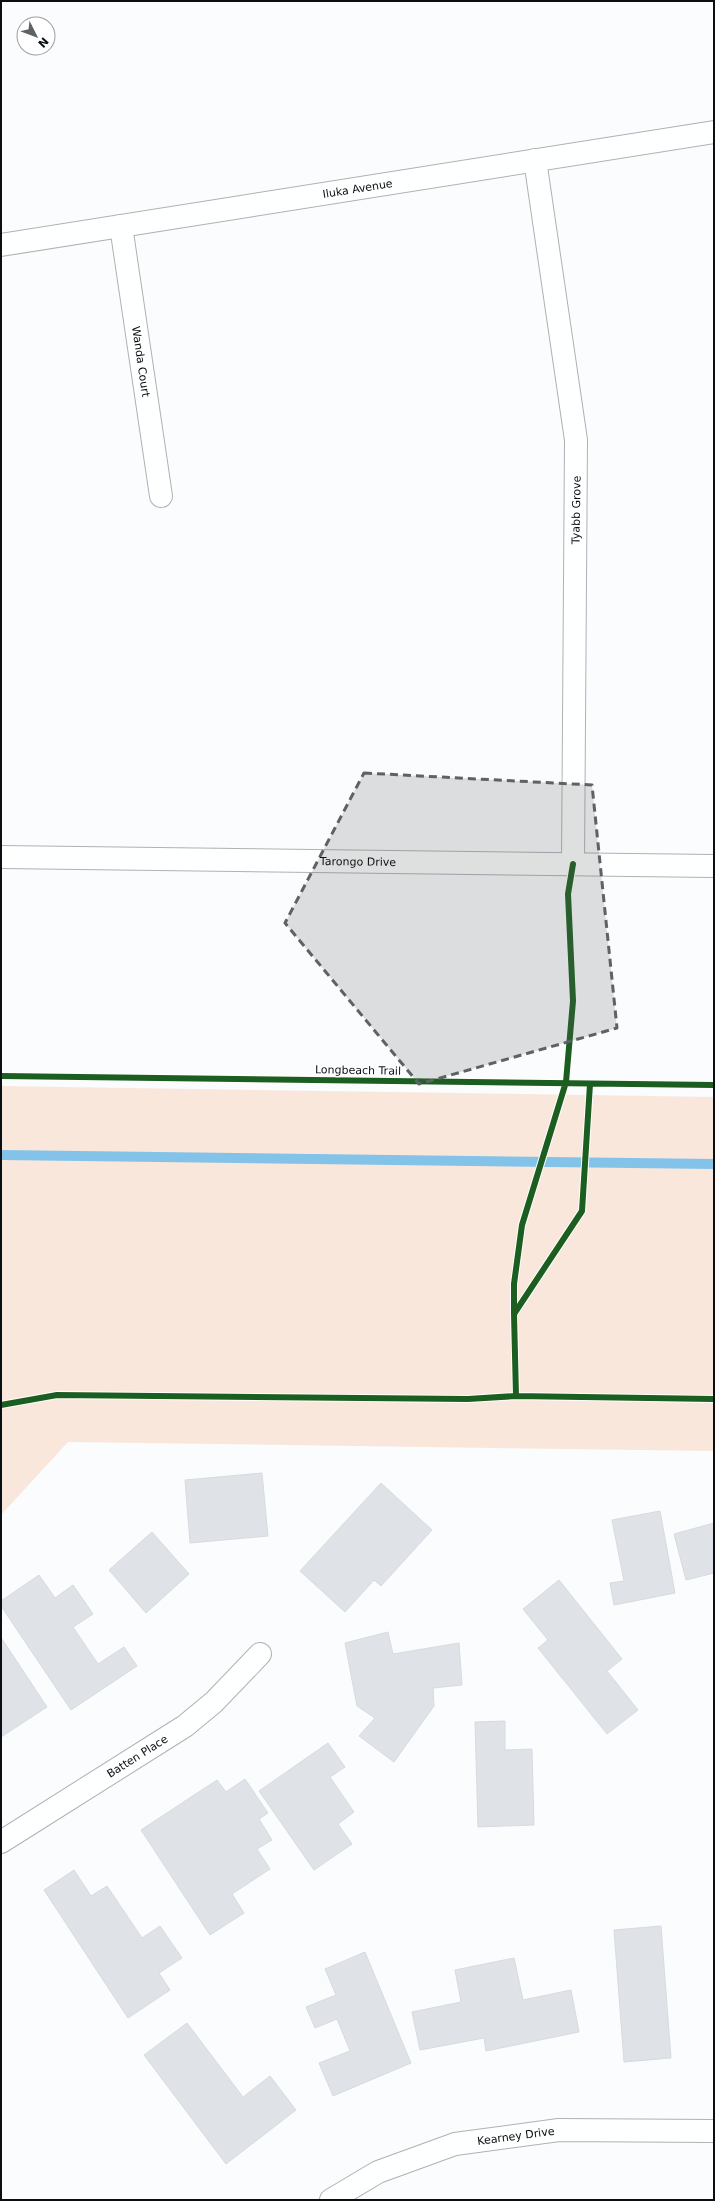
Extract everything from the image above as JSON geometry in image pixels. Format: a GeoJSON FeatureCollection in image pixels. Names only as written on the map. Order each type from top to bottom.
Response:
{"type":"FeatureCollection","features":[{"type":"Feature","properties":{"kind":"street","name":"Iluka Avenue"},"geometry":{"type":"LineString","coordinates":[[1,245],[714,132]]}},
{"type":"Feature","properties":{"kind":"street","name":"Tyabb Grove"},"geometry":{"type":"LineString","coordinates":[[535,160],[576,440],[573,864]]}},
{"type":"Feature","properties":{"kind":"street","name":"Wanda Court"},"geometry":{"type":"LineString","coordinates":[[121,226],[161,496]]}},
{"type":"Feature","properties":{"kind":"street","name":"Tarongo Drive"},"geometry":{"type":"LineString","coordinates":[[1,857],[714,866]]}},
{"type":"Feature","properties":{"kind":"street","name":"Batten Place"},"geometry":{"type":"LineString","coordinates":[[1,1842],[185,1726],[214,1702],[260,1654]]}},
{"type":"Feature","properties":{"kind":"street","name":"Kearney Drive"},"geometry":{"type":"LineString","coordinates":[[331,2200],[378,2172],[456,2144],[559,2130],[714,2131]]}},
{"type":"Feature","properties":{"kind":"highlighted area"},"geometry":{"type":"Polygon","coordinates":[[[364,773],[592,785],[617,1028],[419,1084],[285,923],[364,773]]]}},
{"type":"Feature","properties":{"kind":"shaded area"},"geometry":{"type":"Polygon","coordinates":[[[1,1086],[714,1097],[714,1451],[68,1442],[1,1515],[1,1086]]]}},
{"type":"Feature","properties":{"kind":"building"},"geometry":{"type":"Polygon","coordinates":[[[262,1473],[268,1536],[190,1543],[185,1480],[262,1473]]]}},
{"type":"Feature","properties":{"kind":"building"},"geometry":{"type":"Polygon","coordinates":[[[381,1483],[432,1530],[381,1586],[374,1580],[345,1612],[300,1571],[381,1483]]]}},
{"type":"Feature","properties":{"kind":"building"},"geometry":{"type":"Polygon","coordinates":[[[660,1511],[675,1593],[614,1605],[610,1583],[624,1581],[612,1520],[660,1511]]]}},
{"type":"Feature","properties":{"kind":"building"},"geometry":{"type":"Polygon","coordinates":[[[714,1523],[714,1573],[686,1580],[674,1534],[714,1523]]]}},
{"type":"Feature","properties":{"kind":"building"},"geometry":{"type":"Polygon","coordinates":[[[152,1532],[189,1574],[146,1613],[109,1570],[152,1532]]]}},
{"type":"Feature","properties":{"kind":"building"},"geometry":{"type":"Polygon","coordinates":[[[39,1575],[55,1598],[73,1585],[93,1614],[73,1627],[98,1664],[124,1647],[137,1666],[71,1710],[1,1606],[1,1601],[39,1575]]]}},
{"type":"Feature","properties":{"kind":"building"},"geometry":{"type":"Polygon","coordinates":[[[559,1580],[622,1659],[607,1671],[638,1710],[607,1734],[538,1648],[548,1640],[523,1609],[559,1580]]]}},
{"type":"Feature","properties":{"kind":"building"},"geometry":{"type":"Polygon","coordinates":[[[388,1632],[393,1654],[459,1643],[462,1685],[433,1688],[434,1706],[394,1762],[359,1736],[375,1718],[357,1706],[345,1643],[388,1632]]]}},
{"type":"Feature","properties":{"kind":"building"},"geometry":{"type":"Polygon","coordinates":[[[2,1639],[47,1707],[1,1737],[1,1640],[2,1639]]]}},
{"type":"Feature","properties":{"kind":"building"},"geometry":{"type":"Polygon","coordinates":[[[505,1721],[505,1750],[532,1749],[534,1825],[478,1827],[475,1722],[505,1721]]]}},
{"type":"Feature","properties":{"kind":"building"},"geometry":{"type":"Polygon","coordinates":[[[328,1743],[345,1767],[330,1777],[354,1812],[338,1824],[352,1844],[314,1870],[259,1791],[328,1743]]]}},
{"type":"Feature","properties":{"kind":"building"},"geometry":{"type":"Polygon","coordinates":[[[245,1779],[268,1813],[259,1819],[272,1840],[257,1849],[270,1869],[232,1894],[244,1913],[210,1935],[141,1830],[217,1780],[226,1792],[245,1779]]]}},
{"type":"Feature","properties":{"kind":"building"},"geometry":{"type":"Polygon","coordinates":[[[74,1870],[91,1896],[107,1886],[142,1938],[160,1926],[182,1958],[159,1973],[170,1990],[128,2018],[44,1890],[74,1870]]]}},
{"type":"Feature","properties":{"kind":"building"},"geometry":{"type":"Polygon","coordinates":[[[661,1926],[671,2058],[624,2062],[614,1930],[661,1926]]]}},
{"type":"Feature","properties":{"kind":"building"},"geometry":{"type":"Polygon","coordinates":[[[365,1952],[411,2063],[333,2096],[319,2063],[350,2051],[337,2019],[315,2028],[306,2007],[336,1995],[325,1969],[365,1952]]]}},
{"type":"Feature","properties":{"kind":"building"},"geometry":{"type":"Polygon","coordinates":[[[514,1958],[523,2000],[571,1990],[579,2032],[486,2051],[484,2038],[420,2050],[412,2012],[461,2002],[455,1970],[514,1958]]]}},
{"type":"Feature","properties":{"kind":"building"},"geometry":{"type":"Polygon","coordinates":[[[187,2023],[243,2097],[270,2076],[296,2110],[226,2164],[144,2055],[187,2023]]]}},
{"type":"Feature","properties":{"kind":"waterway"},"geometry":{"type":"LineString","coordinates":[[1,1155],[714,1164]]}},
{"type":"Feature","properties":{"kind":"cycle path"},"geometry":{"type":"LineString","coordinates":[[514,1314],[514,1284],[522,1225],[566,1082],[573,1001],[568,894],[573,864]]}},
{"type":"Feature","properties":{"kind":"cycle path","name":"Longbeach Trail"},"geometry":{"type":"LineString","coordinates":[[1,1076],[714,1085]]}},
{"type":"Feature","properties":{"kind":"cycle path"},"geometry":{"type":"LineString","coordinates":[[590,1084],[582,1211],[514,1314],[516,1396],[714,1399]]}},
{"type":"Feature","properties":{"kind":"cycle path"},"geometry":{"type":"LineString","coordinates":[[1,1405],[57,1395],[468,1399],[516,1396]]}}]}
